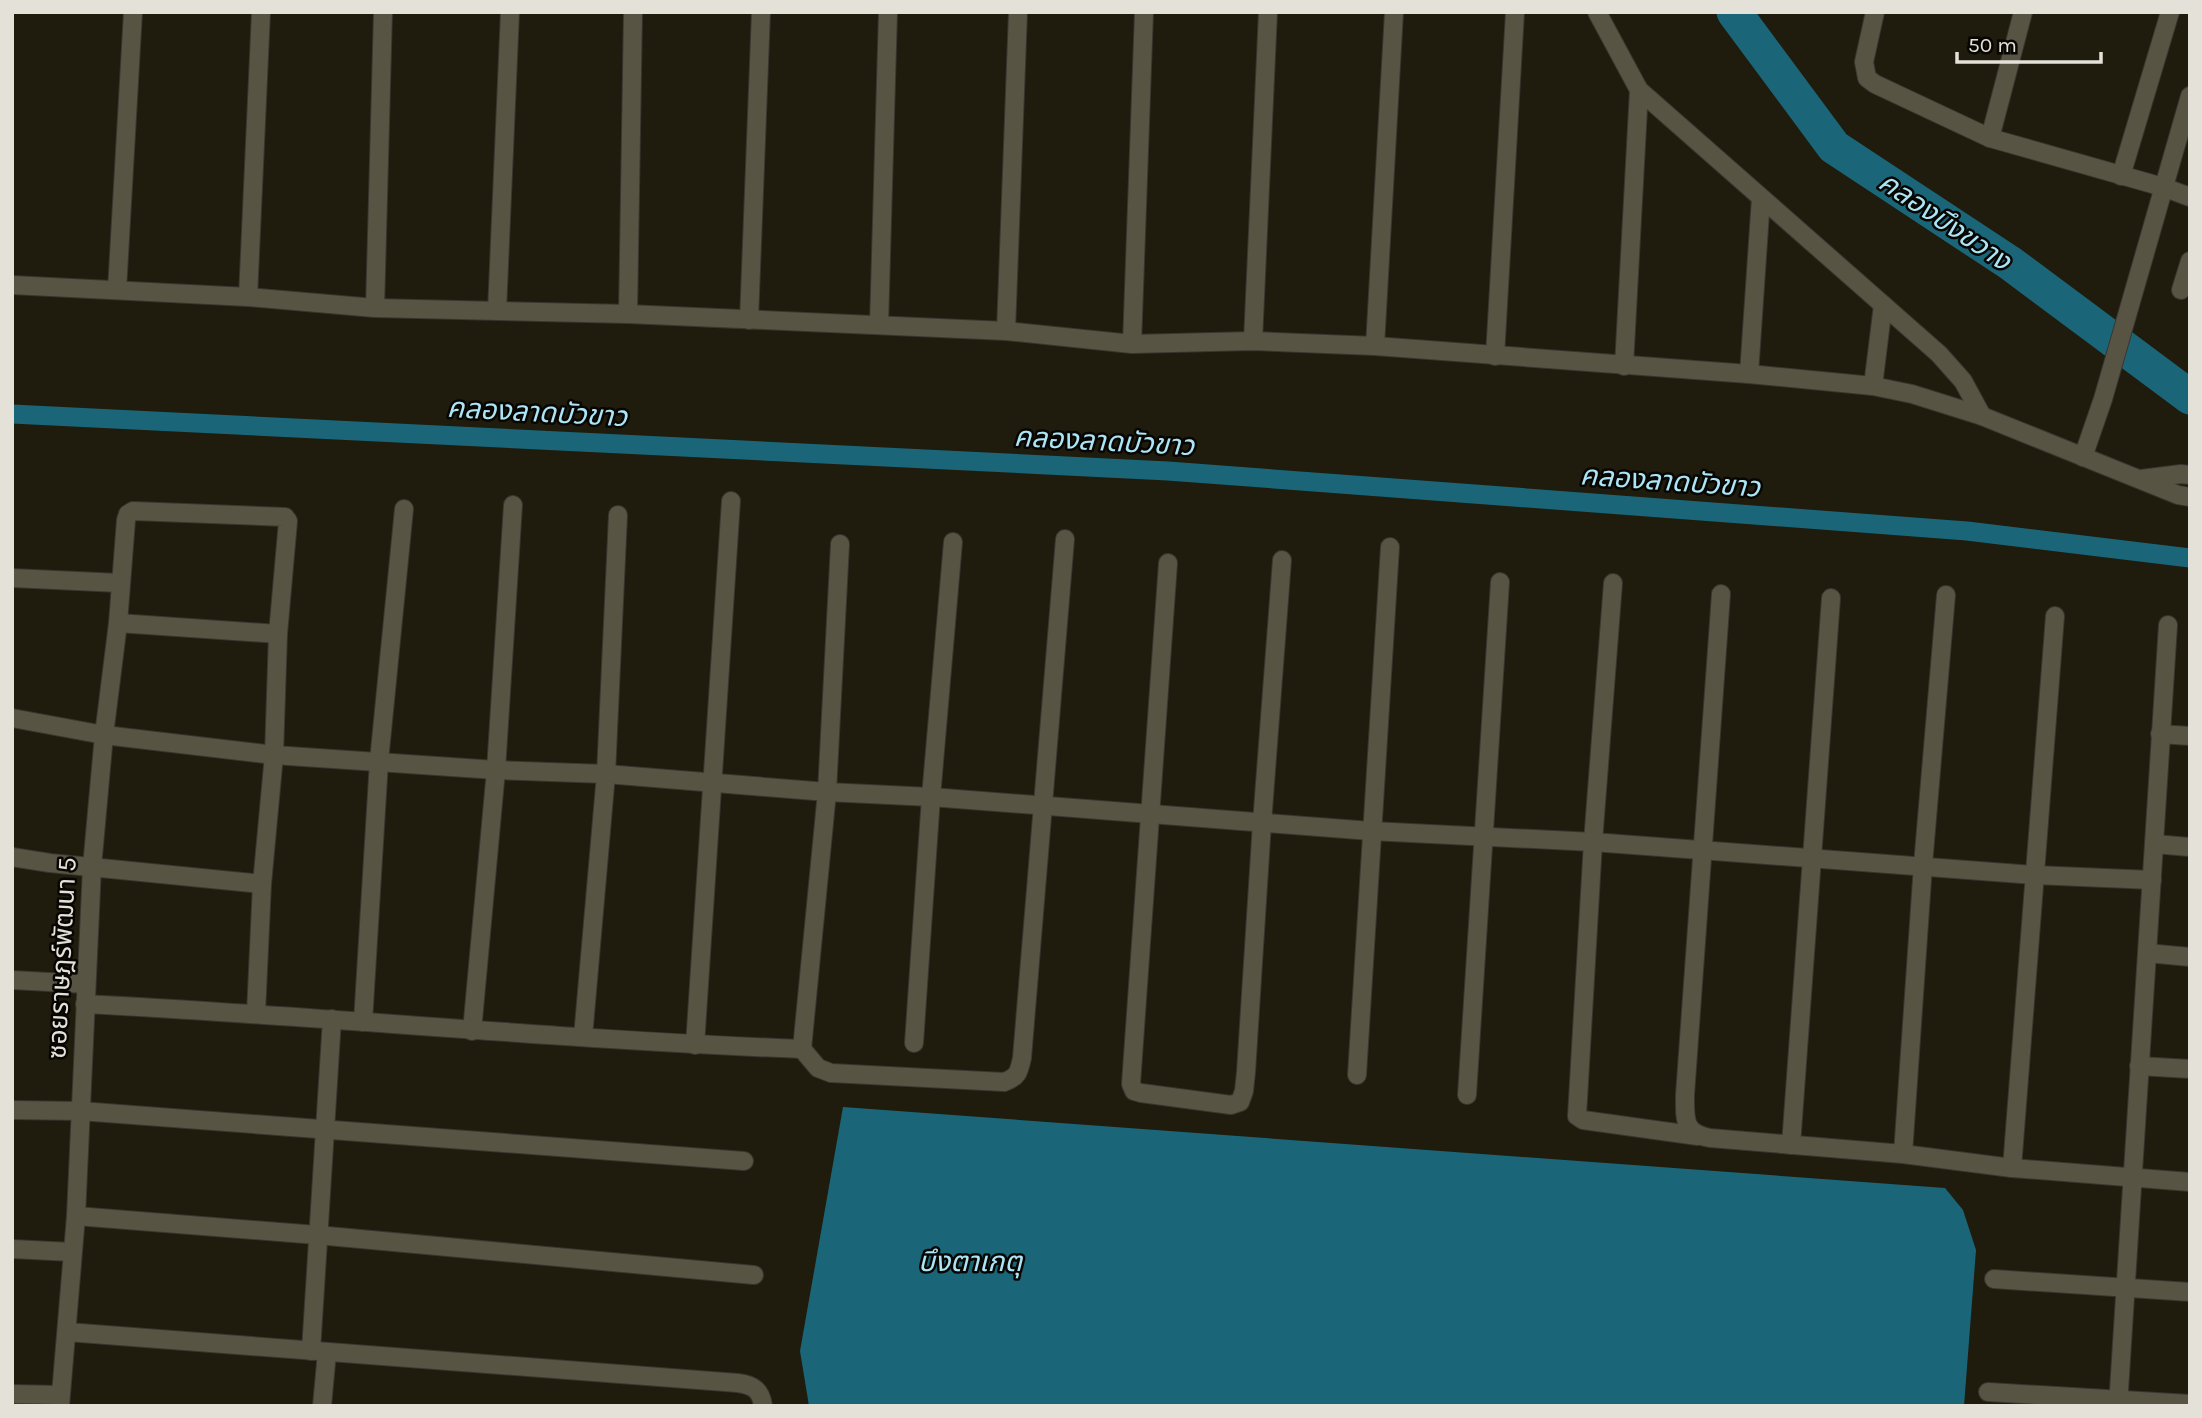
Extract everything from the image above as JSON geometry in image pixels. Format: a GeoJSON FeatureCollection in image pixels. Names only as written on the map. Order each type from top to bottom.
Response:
{"type":"FeatureCollection","features":[{"type":"Feature","properties":{"kind":"street"},"geometry":{"type":"LineString","coordinates":[[117,290],[133,12]]}},
{"type":"Feature","properties":{"kind":"street"},"geometry":{"type":"LineString","coordinates":[[248,297],[261,12]]}},
{"type":"Feature","properties":{"kind":"street"},"geometry":{"type":"LineString","coordinates":[[375,308],[383,12]]}},
{"type":"Feature","properties":{"kind":"street"},"geometry":{"type":"LineString","coordinates":[[497,311],[510,12]]}},
{"type":"Feature","properties":{"kind":"street"},"geometry":{"type":"LineString","coordinates":[[628,314],[634,12]]}},
{"type":"Feature","properties":{"kind":"street"},"geometry":{"type":"LineString","coordinates":[[748,320],[761,12]]}},
{"type":"Feature","properties":{"kind":"street"},"geometry":{"type":"LineString","coordinates":[[879,325],[888,12]]}},
{"type":"Feature","properties":{"kind":"street"},"geometry":{"type":"LineString","coordinates":[[1006,331],[1018,12]]}},
{"type":"Feature","properties":{"kind":"street"},"geometry":{"type":"LineString","coordinates":[[1132,344],[1144,12]]}},
{"type":"Feature","properties":{"kind":"street"},"geometry":{"type":"LineString","coordinates":[[1253,341],[1268,12]]}},
{"type":"Feature","properties":{"kind":"street"},"geometry":{"type":"LineString","coordinates":[[1375,346],[1394,12]]}},
{"type":"Feature","properties":{"kind":"street"},"geometry":{"type":"LineString","coordinates":[[1495,356],[1515,12]]}},
{"type":"Feature","properties":{"kind":"street"},"geometry":{"type":"LineString","coordinates":[[1597,12],[1639,90],[1939,354],[1963,381],[1982,416]]}},
{"type":"Feature","properties":{"kind":"street"},"geometry":{"type":"LineString","coordinates":[[1875,12],[1864,62],[1867,78],[1875,84],[1990,138],[2164,187],[2190,197]]}},
{"type":"Feature","properties":{"kind":"street"},"geometry":{"type":"LineString","coordinates":[[1990,138],[2023,12]]}},
{"type":"Feature","properties":{"kind":"street"},"geometry":{"type":"LineString","coordinates":[[2121,176],[2170,12]]}},
{"type":"Feature","properties":{"kind":"street"},"geometry":{"type":"LineString","coordinates":[[1624,366],[1639,90]]}},
{"type":"Feature","properties":{"kind":"street"},"geometry":{"type":"LineString","coordinates":[[2083,457],[2103,399],[2190,96]]}},
{"type":"Feature","properties":{"kind":"street"},"geometry":{"type":"LineString","coordinates":[[1749,374],[1761,198]]}},
{"type":"Feature","properties":{"kind":"street"},"geometry":{"type":"LineString","coordinates":[[2181,290],[2190,261]]}},
{"type":"Feature","properties":{"kind":"street"},"geometry":{"type":"LineString","coordinates":[[12,285],[248,297],[375,308],[628,314],[1006,331],[1132,344],[1253,341],[1375,346],[1873,386],[1912,394],[1982,416],[2184,496]]}},
{"type":"Feature","properties":{"kind":"street"},"geometry":{"type":"LineString","coordinates":[[1873,386],[1884,305]]}},
{"type":"Feature","properties":{"kind":"street"},"geometry":{"type":"LineString","coordinates":[[2141,479],[2186,474]]}},
{"type":"Feature","properties":{"kind":"street"},"geometry":{"type":"LineString","coordinates":[[695,1045],[731,501]]}},
{"type":"Feature","properties":{"kind":"street"},"geometry":{"type":"LineString","coordinates":[[472,1031],[496,770],[513,505]]}},
{"type":"Feature","properties":{"kind":"street"},"geometry":{"type":"LineString","coordinates":[[363,1022],[379,761],[404,509]]}},
{"type":"Feature","properties":{"kind":"street","name":"ซอยราษฎร์พัฒนา 5"},"geometry":{"type":"LineString","coordinates":[[60,1400],[76,1216],[92,867],[128,514],[133,511],[287,518],[278,634]]}},
{"type":"Feature","properties":{"kind":"street"},"geometry":{"type":"LineString","coordinates":[[583,1037],[606,774],[618,515]]}},
{"type":"Feature","properties":{"kind":"street"},"geometry":{"type":"LineString","coordinates":[[840,544],[827,792],[802,1049],[818,1068],[831,1073],[1004,1082],[1014,1078],[1019,1072],[1022,1058],[1065,539]]}},
{"type":"Feature","properties":{"kind":"street"},"geometry":{"type":"LineString","coordinates":[[914,1043],[931,797],[953,542]]}},
{"type":"Feature","properties":{"kind":"street"},"geometry":{"type":"LineString","coordinates":[[1357,1075],[1390,547]]}},
{"type":"Feature","properties":{"kind":"street"},"geometry":{"type":"LineString","coordinates":[[1168,563],[1131,1084],[1134,1091],[1141,1093],[1231,1105],[1240,1102],[1246,1072],[1282,560]]}},
{"type":"Feature","properties":{"kind":"street"},"geometry":{"type":"LineString","coordinates":[[12,578],[120,583]]}},
{"type":"Feature","properties":{"kind":"street"},"geometry":{"type":"LineString","coordinates":[[1467,1095],[1500,582]]}},
{"type":"Feature","properties":{"kind":"street"},"geometry":{"type":"LineString","coordinates":[[1613,583],[1593,842],[1577,1116],[1583,1120],[1698,1136],[1903,1154],[2012,1168],[2190,1182]]}},
{"type":"Feature","properties":{"kind":"street"},"geometry":{"type":"LineString","coordinates":[[1698,1136],[1689,1128],[1685,1119],[1701,850],[1721,594]]}},
{"type":"Feature","properties":{"kind":"street"},"geometry":{"type":"LineString","coordinates":[[1903,1154],[1923,865],[1946,596]]}},
{"type":"Feature","properties":{"kind":"street"},"geometry":{"type":"LineString","coordinates":[[1791,1145],[1832,598]]}},
{"type":"Feature","properties":{"kind":"street"},"geometry":{"type":"LineString","coordinates":[[2012,1168],[2055,615]]}},
{"type":"Feature","properties":{"kind":"street"},"geometry":{"type":"LineString","coordinates":[[118,623],[278,634],[274,755],[262,884],[256,1013]]}},
{"type":"Feature","properties":{"kind":"street"},"geometry":{"type":"LineString","coordinates":[[2118,1403],[2168,625]]}},
{"type":"Feature","properties":{"kind":"street"},"geometry":{"type":"LineString","coordinates":[[12,718],[104,735],[274,755],[496,770],[606,774],[1371,831],[1593,842],[2035,875],[2152,880]]}},
{"type":"Feature","properties":{"kind":"street"},"geometry":{"type":"LineString","coordinates":[[2160,734],[2190,736]]}},
{"type":"Feature","properties":{"kind":"street"},"geometry":{"type":"LineString","coordinates":[[2154,844],[2190,847]]}},
{"type":"Feature","properties":{"kind":"street"},"geometry":{"type":"LineString","coordinates":[[12,857],[262,884]]}},
{"type":"Feature","properties":{"kind":"street"},"geometry":{"type":"LineString","coordinates":[[2147,953],[2190,957]]}},
{"type":"Feature","properties":{"kind":"street"},"geometry":{"type":"LineString","coordinates":[[12,980],[86,984]]}},
{"type":"Feature","properties":{"kind":"street"},"geometry":{"type":"LineString","coordinates":[[85,1004],[256,1013],[472,1031],[695,1045],[802,1049]]}},
{"type":"Feature","properties":{"kind":"street"},"geometry":{"type":"LineString","coordinates":[[322,1406],[317,1235],[332,1019]]}},
{"type":"Feature","properties":{"kind":"street"},"geometry":{"type":"LineString","coordinates":[[2139,1066],[2190,1069]]}},
{"type":"Feature","properties":{"kind":"street"},"geometry":{"type":"LineString","coordinates":[[12,1110],[80,1111],[744,1161]]}},
{"type":"Feature","properties":{"kind":"street"},"geometry":{"type":"LineString","coordinates":[[76,1216],[754,1275]]}},
{"type":"Feature","properties":{"kind":"street"},"geometry":{"type":"LineString","coordinates":[[12,1249],[72,1252]]}},
{"type":"Feature","properties":{"kind":"street"},"geometry":{"type":"LineString","coordinates":[[1994,1279],[2190,1292]]}},
{"type":"Feature","properties":{"kind":"street"},"geometry":{"type":"LineString","coordinates":[[67,1332],[749,1385],[757,1389],[763,1406]]}},
{"type":"Feature","properties":{"kind":"street"},"geometry":{"type":"LineString","coordinates":[[1988,1392],[2118,1403],[2190,1404]]}},
{"type":"Feature","properties":{"kind":"street"},"geometry":{"type":"LineString","coordinates":[[12,1394],[60,1400]]}},
{"type":"Feature","properties":{"kind":"water","name":"บึงตาเกตุ"},"geometry":{"type":"Polygon","coordinates":[[[843,1107],[1945,1188],[1963,1210],[1976,1250],[1964,1406],[809,1406],[800,1351],[843,1107]]]}},
{"type":"Feature","properties":{"kind":"waterway","name":"คลองบึงขวาง"},"geometry":{"type":"LineString","coordinates":[[1734,12],[1834,147],[2010,263],[2190,397]]}},
{"type":"Feature","properties":{"kind":"waterway","name":"คลองลาดบัวขาว"},"geometry":{"type":"LineString","coordinates":[[12,414],[1168,471],[1967,531],[2190,558]]}}]}
